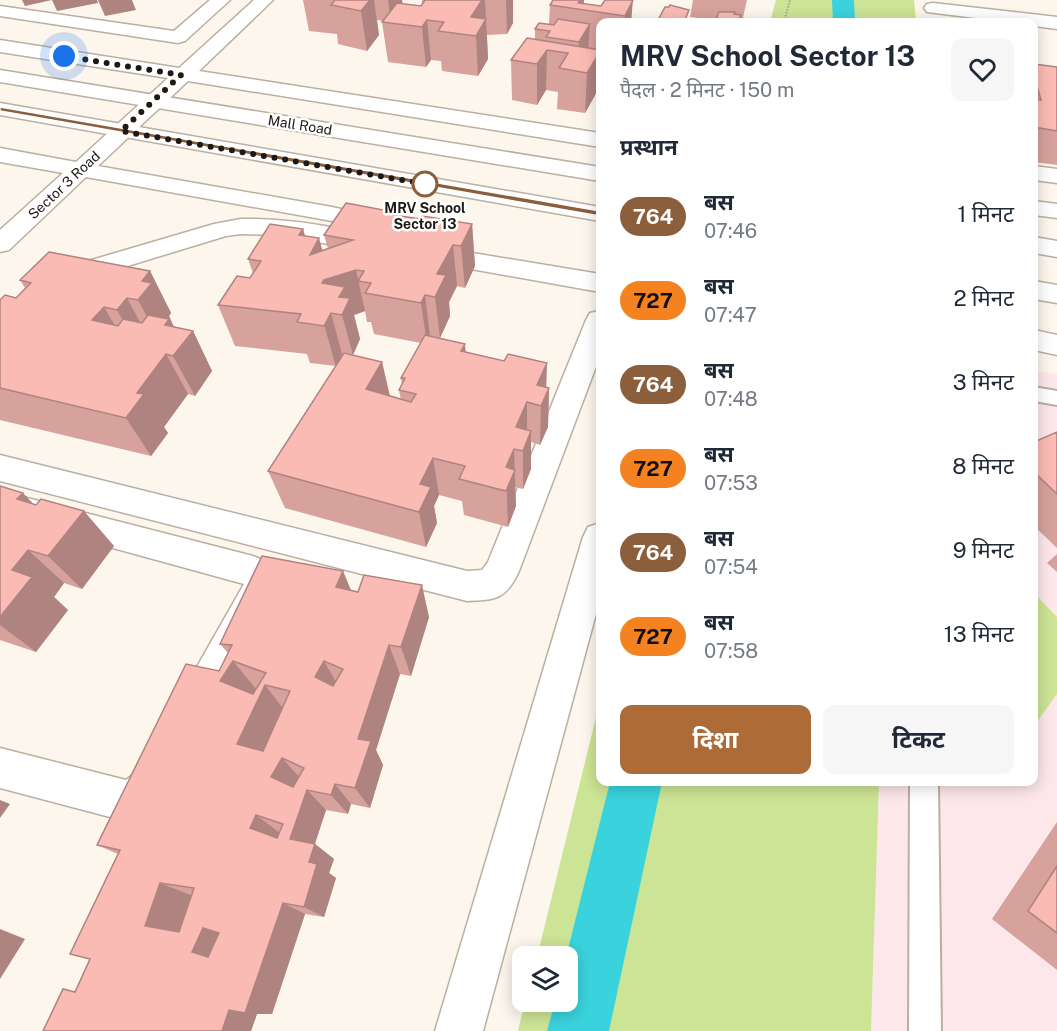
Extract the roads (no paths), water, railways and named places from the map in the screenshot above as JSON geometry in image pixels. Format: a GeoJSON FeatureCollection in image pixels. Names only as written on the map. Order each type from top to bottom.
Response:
{"type":"FeatureCollection","features":[{"type":"Feature","properties":{"kind":"street"},"geometry":{"type":"LineString","coordinates":[[0,11],[178,37],[221,0]]}},
{"type":"Feature","properties":{"kind":"street","name":"Sector 3 Road"},"geometry":{"type":"LineString","coordinates":[[0,244],[264,0]]}},
{"type":"Feature","properties":{"kind":"street"},"geometry":{"type":"LineString","coordinates":[[933,10],[1009,18]]}},
{"type":"Feature","properties":{"kind":"street"},"geometry":{"type":"LineString","coordinates":[[1038,21],[1057,23]]}},
{"type":"Feature","properties":{"kind":"street"},"geometry":{"type":"LineString","coordinates":[[41,52],[79,24]]}},
{"type":"Feature","properties":{"kind":"street"},"geometry":{"type":"LineString","coordinates":[[0,46],[596,139]]}},
{"type":"Feature","properties":{"kind":"street","name":"Mall Road"},"geometry":{"type":"LineString","coordinates":[[0,76],[596,173]]}},
{"type":"Feature","properties":{"kind":"street"},"geometry":{"type":"LineString","coordinates":[[0,109],[596,213]]}},
{"type":"Feature","properties":{"kind":"street"},"geometry":{"type":"LineString","coordinates":[[0,155],[376,222]]}},
{"type":"Feature","properties":{"kind":"street"},"geometry":{"type":"LineString","coordinates":[[1038,174],[1057,176]]}},
{"type":"Feature","properties":{"kind":"street"},"geometry":{"type":"LineString","coordinates":[[1038,209],[1057,211]]}},
{"type":"Feature","properties":{"kind":"street"},"geometry":{"type":"LineString","coordinates":[[0,335],[50,285],[63,278],[82,270],[242,225],[596,263]]}},
{"type":"Feature","properties":{"kind":"street"},"geometry":{"type":"LineString","coordinates":[[408,243],[596,282]]}},
{"type":"Feature","properties":{"kind":"street"},"geometry":{"type":"LineString","coordinates":[[1038,246],[1057,249]]}},
{"type":"Feature","properties":{"kind":"street"},"geometry":{"type":"LineString","coordinates":[[1038,291],[1057,294]]}},
{"type":"Feature","properties":{"kind":"street"},"geometry":{"type":"LineString","coordinates":[[0,468],[467,586],[491,585],[502,571],[596,330]]}},
{"type":"Feature","properties":{"kind":"street"},"geometry":{"type":"LineString","coordinates":[[1038,341],[1057,345]]}},
{"type":"Feature","properties":{"kind":"street"},"geometry":{"type":"LineString","coordinates":[[0,504],[253,571],[263,576],[260,588],[149,789],[129,801],[0,768]]}},
{"type":"Feature","properties":{"kind":"street"},"geometry":{"type":"LineString","coordinates":[[459,1031],[596,551]]}},
{"type":"Feature","properties":{"kind":"lane"},"geometry":{"type":"LineString","coordinates":[[1038,395],[1057,398]]}},
{"type":"Feature","properties":{"kind":"lane"},"geometry":{"type":"LineString","coordinates":[[924,786],[925,1031]]}},
{"type":"Feature","properties":{"kind":"waterway"},"geometry":{"type":"LineString","coordinates":[[843,0],[844,18]]}},
{"type":"Feature","properties":{"kind":"waterway"},"geometry":{"type":"LineString","coordinates":[[578,1031],[635,786]]}},
{"type":"Feature","properties":{"kind":"place","name":"MRV School Sector 13"},"geometry":{"type":"Point","coordinates":[425,184]}}]}
